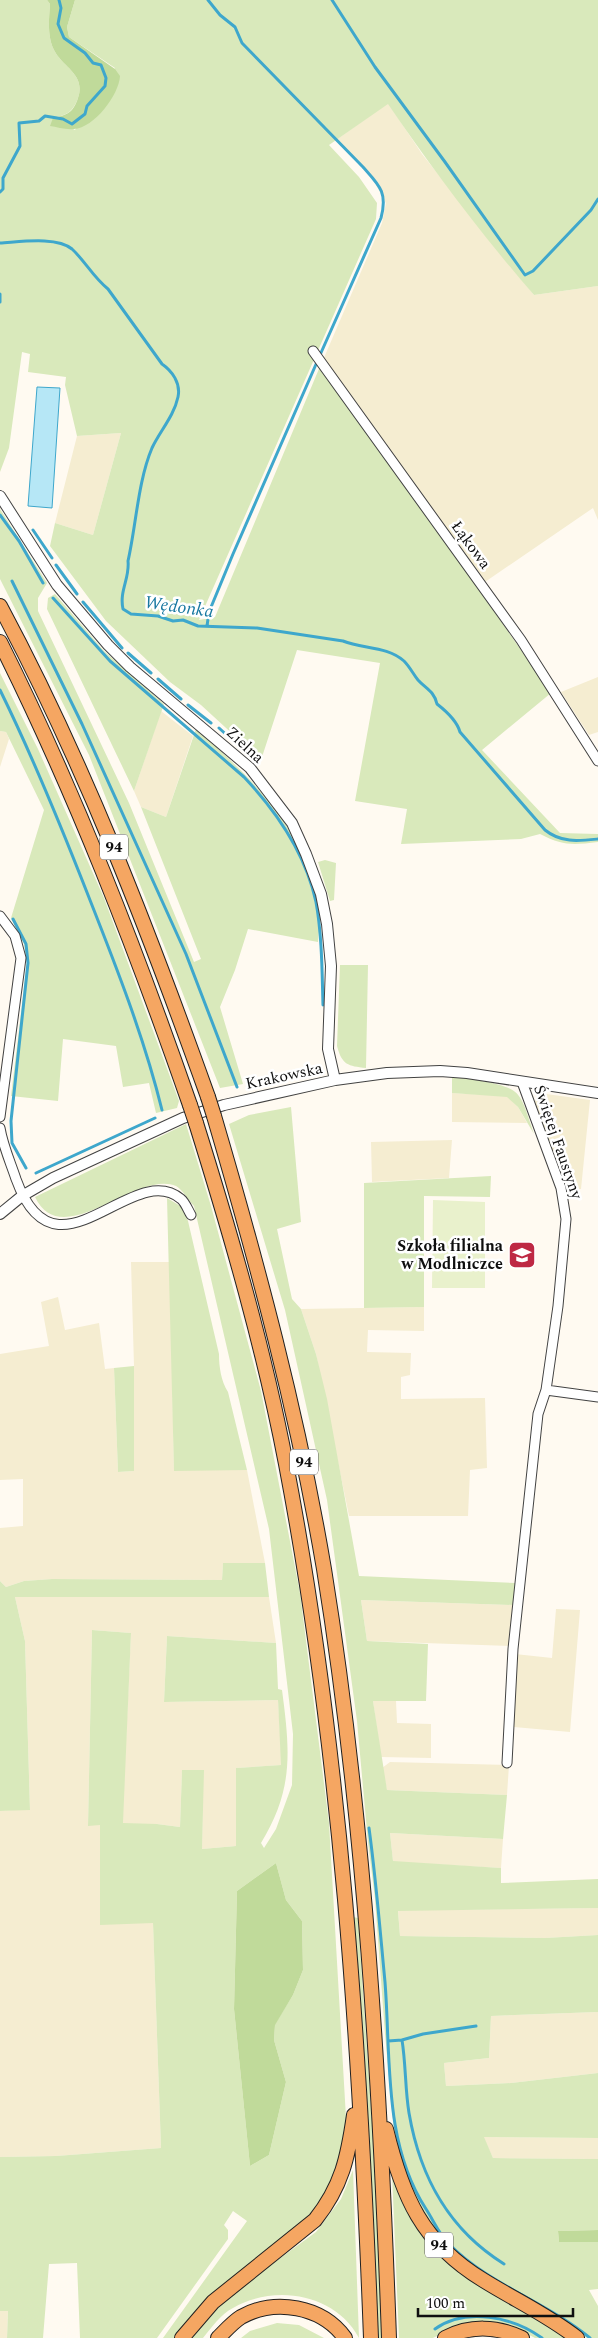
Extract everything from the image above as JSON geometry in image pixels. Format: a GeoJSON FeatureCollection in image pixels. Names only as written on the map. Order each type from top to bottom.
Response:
{"type":"FeatureCollection","features":[{"type":"Feature","properties":{"kind":"highway","name":"94"},"geometry":{"type":"LineString","coordinates":[[0,606],[78,766],[125,874],[208,1097],[270,1310],[303,1459],[324,1568],[340,1679],[356,1816],[377,2093],[399,2178],[407,2199],[440,2247],[466,2269],[554,2321],[577,2338]]}},
{"type":"Feature","properties":{"kind":"highway","name":"94"},"geometry":{"type":"LineString","coordinates":[[0,642],[80,810],[163,1027],[223,1209],[264,1368],[285,1460],[302,1550],[325,1700],[337,1811],[358,2087],[371,2338]]}},
{"type":"Feature","properties":{"kind":"highway"},"geometry":{"type":"LineString","coordinates":[[182,2338],[213,2302],[315,2220],[326,2206],[334,2194],[345,2166],[358,2087]]}},
{"type":"Feature","properties":{"kind":"highway"},"geometry":{"type":"LineString","coordinates":[[377,2093],[389,2338]]}},
{"type":"Feature","properties":{"kind":"highway"},"geometry":{"type":"LineString","coordinates":[[218,2338],[240,2318],[266,2308],[280,2306],[309,2312],[322,2317],[331,2323],[345,2338]]}},
{"type":"Feature","properties":{"kind":"highway"},"geometry":{"type":"LineString","coordinates":[[445,2338],[464,2331],[487,2328],[500,2330],[522,2338]]}},
{"type":"Feature","properties":{"kind":"street","name":"Łąkowa"},"geometry":{"type":"LineString","coordinates":[[313,351],[521,640],[569,712],[598,761]]}},
{"type":"Feature","properties":{"kind":"street","name":"Zielna"},"geometry":{"type":"LineString","coordinates":[[0,496],[57,585],[89,624],[130,667],[250,768],[292,823],[321,894],[327,924],[331,966],[328,1049],[335,1080]]}},
{"type":"Feature","properties":{"kind":"street"},"geometry":{"type":"LineString","coordinates":[[0,916],[15,936],[21,958],[0,1117]]}},
{"type":"Feature","properties":{"kind":"street","name":"Krakowska"},"geometry":{"type":"LineString","coordinates":[[0,1214],[22,1196],[53,1178],[183,1118],[224,1105],[335,1080],[387,1073],[440,1070],[598,1093]]}},
{"type":"Feature","properties":{"kind":"street","name":"Świętej Faustyny"},"geometry":{"type":"LineString","coordinates":[[507,1763],[513,1649],[520,1568],[536,1434],[541,1402],[546,1390],[558,1306],[566,1218],[566,1204],[522,1082]]}},
{"type":"Feature","properties":{"kind":"street"},"geometry":{"type":"LineString","coordinates":[[0,1128],[3,1148],[22,1196],[46,1221],[54,1224],[74,1223],[88,1219],[139,1194],[153,1191],[167,1193],[181,1199],[191,1215]]}},
{"type":"Feature","properties":{"kind":"street"},"geometry":{"type":"LineString","coordinates":[[546,1390],[598,1397]]}},
{"type":"Feature","properties":{"kind":"shaded area"},"geometry":{"type":"Polygon","coordinates":[[[388,103],[422,154],[534,295],[598,286],[598,520],[593,508],[482,584],[323,360],[382,223],[386,203],[371,176],[336,140],[388,103]]]}},
{"type":"Feature","properties":{"kind":"shaded area"},"geometry":{"type":"Polygon","coordinates":[[[121,433],[93,535],[55,523],[77,436],[121,433]]]}},
{"type":"Feature","properties":{"kind":"shaded area"},"geometry":{"type":"Polygon","coordinates":[[[598,677],[598,732],[589,735],[561,692],[598,677]]]}},
{"type":"Feature","properties":{"kind":"shaded area"},"geometry":{"type":"Polygon","coordinates":[[[161,711],[193,736],[166,817],[141,807],[134,791],[161,711]]]}},
{"type":"Feature","properties":{"kind":"shaded area"},"geometry":{"type":"Polygon","coordinates":[[[0,731],[6,732],[9,739],[0,767],[0,731]]]}},
{"type":"Feature","properties":{"kind":"shaded area"},"geometry":{"type":"Polygon","coordinates":[[[452,1093],[507,1096],[518,1107],[527,1123],[452,1122],[452,1093]]]}},
{"type":"Feature","properties":{"kind":"shaded area"},"geometry":{"type":"Polygon","coordinates":[[[539,1093],[590,1100],[581,1189],[568,1190],[534,1103],[539,1093]]]}},
{"type":"Feature","properties":{"kind":"shaded area"},"geometry":{"type":"Polygon","coordinates":[[[452,1140],[449,1178],[372,1182],[371,1142],[452,1140]]]}},
{"type":"Feature","properties":{"kind":"shaded area"},"geometry":{"type":"Polygon","coordinates":[[[131,1262],[170,1262],[174,1470],[247,1470],[265,1563],[223,1563],[222,1580],[52,1579],[24,1581],[6,1587],[0,1581],[0,1528],[23,1526],[23,1479],[0,1480],[0,1354],[49,1346],[41,1302],[58,1297],[65,1330],[99,1323],[105,1369],[114,1368],[118,1472],[134,1471],[134,1366],[131,1262]]]}},
{"type":"Feature","properties":{"kind":"shaded area"},"geometry":{"type":"Polygon","coordinates":[[[424,1307],[424,1331],[368,1330],[367,1352],[411,1353],[410,1375],[401,1377],[401,1399],[485,1398],[487,1468],[470,1470],[468,1516],[349,1516],[316,1354],[301,1309],[424,1307]]]}},
{"type":"Feature","properties":{"kind":"shaded area"},"geometry":{"type":"Polygon","coordinates":[[[15,1597],[269,1597],[276,1643],[167,1636],[164,1702],[278,1700],[282,1765],[236,1768],[236,1846],[202,1849],[203,1770],[182,1771],[180,1827],[157,1824],[122,1824],[131,1633],[92,1630],[88,1825],[100,1825],[100,1924],[153,1922],[161,2148],[56,2156],[0,2157],[0,1811],[30,1809],[25,1641],[15,1597]]]}},
{"type":"Feature","properties":{"kind":"shaded area"},"geometry":{"type":"Polygon","coordinates":[[[361,1600],[513,1605],[510,1646],[367,1641],[361,1600]]]}},
{"type":"Feature","properties":{"kind":"shaded area"},"geometry":{"type":"Polygon","coordinates":[[[556,1609],[580,1610],[570,1732],[514,1727],[515,1654],[552,1658],[556,1609]]]}},
{"type":"Feature","properties":{"kind":"shaded area"},"geometry":{"type":"Polygon","coordinates":[[[373,1701],[396,1701],[397,1723],[431,1724],[431,1758],[381,1757],[373,1701]]]}},
{"type":"Feature","properties":{"kind":"shaded area"},"geometry":{"type":"Polygon","coordinates":[[[390,1762],[509,1765],[507,1795],[387,1790],[382,1768],[390,1762]]]}},
{"type":"Feature","properties":{"kind":"shaded area"},"geometry":{"type":"Polygon","coordinates":[[[390,1833],[503,1839],[501,1868],[393,1862],[390,1833]]]}},
{"type":"Feature","properties":{"kind":"shaded area"},"geometry":{"type":"Polygon","coordinates":[[[598,1908],[598,1935],[545,1938],[400,1936],[398,1910],[598,1908]]]}},
{"type":"Feature","properties":{"kind":"shaded area"},"geometry":{"type":"Polygon","coordinates":[[[598,2012],[598,2073],[511,2083],[446,2086],[444,2063],[489,2058],[491,2016],[598,2012]]]}},
{"type":"Feature","properties":{"kind":"shaded area"},"geometry":{"type":"Polygon","coordinates":[[[483,2137],[598,2138],[598,2159],[493,2158],[483,2137]]]}},
{"type":"Feature","properties":{"kind":"shaded area"},"geometry":{"type":"Polygon","coordinates":[[[8,2310],[7,2338],[0,2338],[0,2311],[8,2310]]]}},
{"type":"Feature","properties":{"kind":"green space"},"geometry":{"type":"Polygon","coordinates":[[[0,0],[47,0],[50,4],[49,27],[52,45],[58,56],[76,77],[80,90],[72,110],[62,116],[53,118],[75,130],[115,68],[69,37],[67,27],[75,0],[598,0],[598,286],[534,295],[458,201],[388,104],[329,145],[359,177],[377,203],[376,219],[199,620],[215,617],[321,364],[551,693],[482,750],[560,833],[598,834],[598,842],[568,844],[555,841],[540,834],[521,839],[401,844],[407,809],[355,801],[380,663],[297,650],[261,760],[201,705],[170,682],[106,621],[50,546],[55,523],[93,535],[121,433],[77,436],[65,385],[66,377],[28,372],[30,354],[22,352],[9,448],[0,472],[0,0]]]}},
{"type":"Feature","properties":{"kind":"green space"},"geometry":{"type":"Polygon","coordinates":[[[47,0],[75,0],[67,27],[69,37],[115,69],[120,76],[119,84],[104,109],[89,123],[74,129],[50,126],[53,118],[72,110],[80,90],[76,77],[58,56],[52,45],[49,27],[50,4],[47,0]]]}},
{"type":"Feature","properties":{"kind":"green space"},"geometry":{"type":"Polygon","coordinates":[[[0,509],[47,583],[38,598],[38,611],[129,803],[194,962],[201,959],[141,807],[166,817],[196,729],[234,763],[268,800],[296,841],[306,864],[320,912],[318,942],[248,929],[235,970],[220,1007],[243,1084],[220,1088],[89,755],[0,579],[0,509]]]}},
{"type":"Feature","properties":{"kind":"green space"},"geometry":{"type":"Polygon","coordinates":[[[55,594],[104,651],[164,704],[134,791],[47,609],[48,598],[55,594]]]}},
{"type":"Feature","properties":{"kind":"green space"},"geometry":{"type":"Polygon","coordinates":[[[0,673],[38,749],[104,898],[179,1101],[177,1108],[156,1113],[149,1083],[123,1087],[116,1046],[63,1039],[58,1101],[11,1096],[27,963],[24,944],[11,918],[44,810],[6,732],[0,731],[0,673]]]}},
{"type":"Feature","properties":{"kind":"green space"},"geometry":{"type":"Polygon","coordinates":[[[325,860],[336,863],[334,900],[330,901],[318,862],[325,860]]]}},
{"type":"Feature","properties":{"kind":"green space"},"geometry":{"type":"Polygon","coordinates":[[[340,965],[368,965],[366,1068],[350,1065],[344,1061],[337,1046],[340,965]]]}},
{"type":"Feature","properties":{"kind":"green space"},"geometry":{"type":"Polygon","coordinates":[[[452,1076],[477,1078],[477,1080],[511,1089],[522,1100],[534,1134],[518,1107],[507,1097],[452,1093],[452,1076]]]}},
{"type":"Feature","properties":{"kind":"green space"},"geometry":{"type":"Polygon","coordinates":[[[291,1107],[301,1222],[277,1229],[292,1299],[301,1309],[316,1354],[327,1399],[359,1576],[515,1583],[513,1605],[361,1600],[367,1641],[428,1644],[426,1701],[373,1701],[387,1790],[507,1795],[503,1839],[390,1833],[393,1861],[501,1868],[501,1883],[598,1879],[598,1908],[398,1911],[400,1936],[545,1938],[598,1935],[598,2012],[491,2016],[489,2058],[444,2063],[446,2086],[511,2083],[598,2073],[598,2138],[484,2137],[493,2158],[598,2159],[598,2230],[558,2231],[559,2242],[598,2242],[598,2289],[589,2290],[598,2306],[598,2338],[587,2338],[465,2261],[436,2233],[411,2193],[395,2141],[375,1899],[357,1721],[327,1500],[285,1310],[229,1124],[249,1115],[291,1107]]]}},
{"type":"Feature","properties":{"kind":"green space"},"geometry":{"type":"Polygon","coordinates":[[[186,1124],[211,1206],[261,1391],[300,1593],[329,1823],[346,2118],[336,2177],[314,2213],[176,2338],[163,2338],[247,2221],[233,2211],[224,2225],[228,2230],[228,2239],[157,2338],[80,2338],[77,2263],[49,2264],[43,2338],[7,2338],[8,2311],[0,2311],[0,2157],[56,2156],[161,2148],[153,1923],[100,1925],[100,1825],[88,1826],[92,1630],[131,1633],[123,1823],[180,1827],[182,1770],[204,1770],[202,1849],[236,1846],[236,1768],[281,1765],[278,1700],[164,1702],[167,1636],[276,1643],[278,1689],[282,1690],[287,1732],[287,1769],[279,1805],[261,1843],[264,1848],[276,1829],[292,1785],[293,1734],[269,1529],[194,1206],[176,1186],[160,1184],[141,1189],[81,1214],[63,1217],[47,1212],[35,1197],[186,1124]],[[276,1863],[237,1891],[234,2009],[250,2166],[269,2155],[286,2082],[274,2040],[275,2024],[293,1995],[303,1970],[302,1921],[286,1900],[276,1863]]]}},
{"type":"Feature","properties":{"kind":"green space"},"geometry":{"type":"Polygon","coordinates":[[[491,1176],[490,1197],[424,1196],[424,1307],[364,1308],[364,1183],[491,1176]]]}},
{"type":"Feature","properties":{"kind":"green space"},"geometry":{"type":"Polygon","coordinates":[[[167,1198],[182,1207],[188,1221],[219,1354],[221,1374],[228,1392],[247,1470],[174,1471],[167,1198]]]}},
{"type":"Feature","properties":{"kind":"green space"},"geometry":{"type":"Polygon","coordinates":[[[433,1200],[485,1202],[485,1288],[432,1288],[433,1200]]]}},
{"type":"Feature","properties":{"kind":"green space"},"geometry":{"type":"Polygon","coordinates":[[[134,1366],[134,1471],[118,1472],[114,1368],[134,1366]]]}},
{"type":"Feature","properties":{"kind":"green space"},"geometry":{"type":"Polygon","coordinates":[[[223,1563],[265,1563],[269,1597],[15,1597],[25,1641],[30,1810],[0,1811],[0,1581],[6,1587],[24,1581],[52,1579],[222,1580],[223,1563]]]}},
{"type":"Feature","properties":{"kind":"green space"},"geometry":{"type":"Polygon","coordinates":[[[276,1863],[286,1900],[302,1921],[303,1970],[293,1995],[275,2025],[274,2040],[286,2082],[269,2155],[250,2166],[234,2009],[237,1891],[276,1863]]]}},
{"type":"Feature","properties":{"kind":"green space"},"geometry":{"type":"Polygon","coordinates":[[[353,1917],[358,1918],[377,2195],[384,2338],[377,2338],[353,1917]]]}},
{"type":"Feature","properties":{"kind":"green space"},"geometry":{"type":"Polygon","coordinates":[[[353,2170],[359,2338],[348,2323],[335,2311],[319,2302],[285,2295],[267,2296],[233,2308],[220,2317],[203,2338],[192,2338],[215,2310],[234,2292],[316,2232],[341,2199],[353,2170]]]}},
{"type":"Feature","properties":{"kind":"green space"},"geometry":{"type":"Polygon","coordinates":[[[392,2173],[399,2195],[418,2227],[568,2338],[535,2338],[510,2325],[487,2321],[462,2324],[433,2338],[399,2338],[392,2173]]]}},
{"type":"Feature","properties":{"kind":"green space"},"geometry":{"type":"Polygon","coordinates":[[[598,2230],[598,2242],[559,2242],[558,2231],[598,2230]]]}},
{"type":"Feature","properties":{"kind":"green space"},"geometry":{"type":"Polygon","coordinates":[[[277,2323],[299,2325],[324,2338],[241,2338],[250,2331],[277,2323]]]}},
{"type":"Feature","properties":{"kind":"water"},"geometry":{"type":"Polygon","coordinates":[[[37,387],[60,388],[52,508],[28,506],[37,387]]]}},
{"type":"Feature","properties":{"kind":"waterway","name":"Wędonka"},"geometry":{"type":"LineString","coordinates":[[0,192],[3,189],[3,178],[20,146],[19,123],[39,121],[45,116],[63,119],[72,124],[85,114],[87,106],[105,86],[106,78],[101,65],[93,63],[85,53],[64,38],[58,24],[61,8],[59,0]]}},
{"type":"Feature","properties":{"kind":"waterway"},"geometry":{"type":"LineString","coordinates":[[208,0],[220,15],[235,27],[242,43],[369,173],[378,184],[383,195],[381,218],[320,355]]}},
{"type":"Feature","properties":{"kind":"waterway"},"geometry":{"type":"LineString","coordinates":[[332,0],[375,67],[525,275],[533,271],[591,210],[598,199]]}},
{"type":"Feature","properties":{"kind":"waterway","name":"Wędonka"},"geometry":{"type":"LineString","coordinates":[[0,243],[48,241],[57,242],[72,249],[108,289],[177,382],[179,392],[176,404],[152,448],[143,475],[128,561],[128,573],[122,596],[123,609],[131,614],[158,616],[173,621],[183,620],[198,626],[257,628],[343,641],[383,650],[397,656],[404,661],[418,680],[432,693],[437,704],[454,720],[460,732],[545,830],[564,839],[598,839]]}},
{"type":"Feature","properties":{"kind":"waterway"},"geometry":{"type":"LineString","coordinates":[[0,294],[0,302]]}},
{"type":"Feature","properties":{"kind":"waterway"},"geometry":{"type":"LineString","coordinates":[[207,626],[209,612],[233,554],[317,362]]}},
{"type":"Feature","properties":{"kind":"waterway"},"geometry":{"type":"LineString","coordinates":[[0,515],[19,541],[43,583]]}},
{"type":"Feature","properties":{"kind":"waterway"},"geometry":{"type":"LineString","coordinates":[[33,530],[52,558]]}},
{"type":"Feature","properties":{"kind":"waterway"},"geometry":{"type":"LineString","coordinates":[[56,565],[77,594]]}},
{"type":"Feature","properties":{"kind":"waterway"},"geometry":{"type":"LineString","coordinates":[[12,581],[82,724],[186,954],[237,1087]]}},
{"type":"Feature","properties":{"kind":"waterway"},"geometry":{"type":"LineString","coordinates":[[53,598],[110,661],[244,777],[278,819],[305,867],[316,902],[321,940],[323,1005]]}},
{"type":"Feature","properties":{"kind":"waterway"},"geometry":{"type":"LineString","coordinates":[[83,602],[122,648]]}},
{"type":"Feature","properties":{"kind":"waterway"},"geometry":{"type":"LineString","coordinates":[[128,653],[151,673]]}},
{"type":"Feature","properties":{"kind":"waterway"},"geometry":{"type":"LineString","coordinates":[[158,679],[181,699]]}},
{"type":"Feature","properties":{"kind":"waterway"},"geometry":{"type":"LineString","coordinates":[[0,690],[68,843],[109,948],[138,1029],[162,1110]]}},
{"type":"Feature","properties":{"kind":"waterway"},"geometry":{"type":"LineString","coordinates":[[188,705],[211,723]]}},
{"type":"Feature","properties":{"kind":"waterway"},"geometry":{"type":"LineString","coordinates":[[219,728],[241,748]]}},
{"type":"Feature","properties":{"kind":"waterway"},"geometry":{"type":"LineString","coordinates":[[13,919],[26,944],[28,963],[11,1121],[12,1143],[26,1168]]}},
{"type":"Feature","properties":{"kind":"waterway"},"geometry":{"type":"LineString","coordinates":[[36,1173],[155,1118]]}},
{"type":"Feature","properties":{"kind":"waterway"},"geometry":{"type":"LineString","coordinates":[[369,1828],[385,1982],[392,2099],[402,2156],[412,2183],[442,2236],[464,2258],[499,2282],[573,2325],[590,2338]]}},
{"type":"Feature","properties":{"kind":"waterway"},"geometry":{"type":"LineString","coordinates":[[402,2040],[423,2034],[476,2026]]}},
{"type":"Feature","properties":{"kind":"waterway"},"geometry":{"type":"LineString","coordinates":[[388,2041],[402,2040],[409,2113],[414,2136],[429,2180],[452,2218],[467,2235],[504,2264]]}},
{"type":"Feature","properties":{"kind":"waterway"},"geometry":{"type":"LineString","coordinates":[[435,2329],[447,2322],[461,2318],[489,2317],[517,2325],[542,2338]]}},
{"type":"Feature","properties":{"kind":"place","name":"Szkoła filialna w Modlniczce"},"geometry":{"type":"Point","coordinates":[522,1255]}}]}
